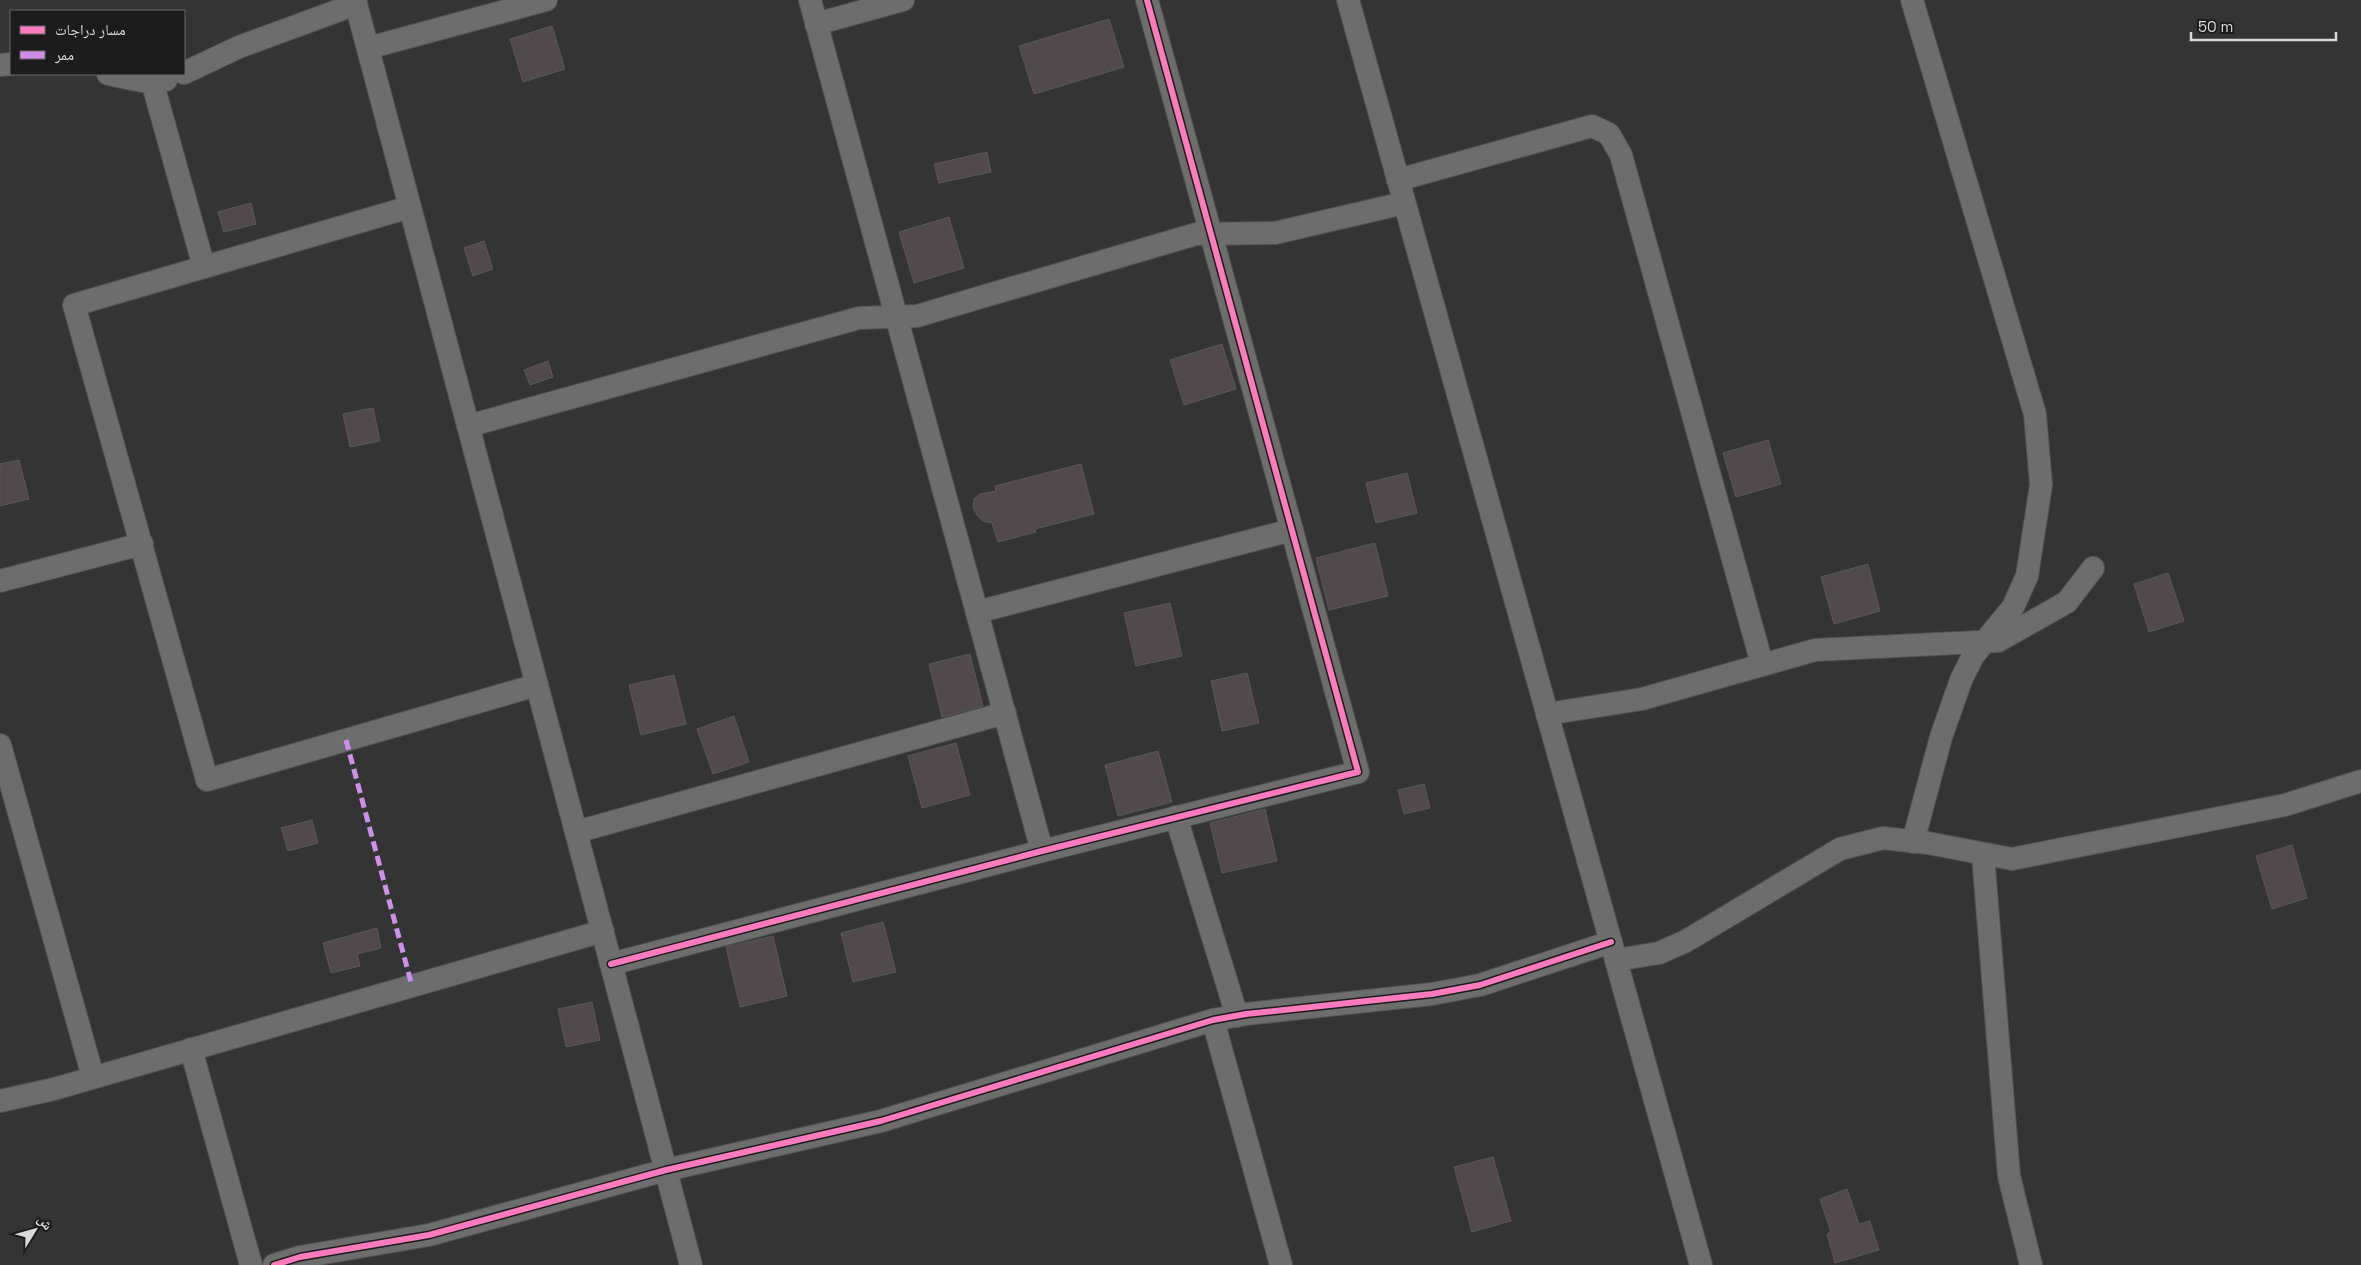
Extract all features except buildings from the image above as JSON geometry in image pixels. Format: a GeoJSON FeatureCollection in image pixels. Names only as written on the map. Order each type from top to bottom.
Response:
{"type":"FeatureCollection","features":[{"type":"Feature","properties":{"kind":"street"},"geometry":{"type":"LineString","coordinates":[[368,48],[546,0]]}},
{"type":"Feature","properties":{"kind":"street"},"geometry":{"type":"LineString","coordinates":[[810,0],[1042,851]]}},
{"type":"Feature","properties":{"kind":"street"},"geometry":{"type":"LineString","coordinates":[[816,24],[903,0]]}},
{"type":"Feature","properties":{"kind":"street"},"geometry":{"type":"LineString","coordinates":[[611,964],[1042,851],[1358,772],[1147,0]]}},
{"type":"Feature","properties":{"kind":"street"},"geometry":{"type":"LineString","coordinates":[[1348,0],[1701,1265]]}},
{"type":"Feature","properties":{"kind":"street"},"geometry":{"type":"LineString","coordinates":[[1912,0],[2036,414],[2041,485],[2027,576],[2013,607],[1973,656],[1961,680],[1940,737],[1913,842]]}},
{"type":"Feature","properties":{"kind":"street"},"geometry":{"type":"LineString","coordinates":[[185,72],[239,47],[355,2],[603,931],[690,1265]]}},
{"type":"Feature","properties":{"kind":"street"},"geometry":{"type":"LineString","coordinates":[[112,75],[142,82],[168,80],[179,75]]}},
{"type":"Feature","properties":{"kind":"street"},"geometry":{"type":"LineString","coordinates":[[152,81],[204,267]]}},
{"type":"Feature","properties":{"kind":"street"},"geometry":{"type":"LineString","coordinates":[[1398,180],[1592,126],[1609,134],[1621,155],[1762,664]]}},
{"type":"Feature","properties":{"kind":"street"},"geometry":{"type":"LineString","coordinates":[[468,426],[859,318],[917,316],[1196,234],[1275,233],[1404,203]]}},
{"type":"Feature","properties":{"kind":"street"},"geometry":{"type":"LineString","coordinates":[[410,207],[74,305],[207,780],[537,684]]}},
{"type":"Feature","properties":{"kind":"street"},"geometry":{"type":"LineString","coordinates":[[977,612],[1292,530]]}},
{"type":"Feature","properties":{"kind":"street"},"geometry":{"type":"LineString","coordinates":[[0,581],[142,544]]}},
{"type":"Feature","properties":{"kind":"street"},"geometry":{"type":"LineString","coordinates":[[1547,714],[1642,698],[1815,650],[1998,641],[2067,602],[2093,568]]}},
{"type":"Feature","properties":{"kind":"street"},"geometry":{"type":"LineString","coordinates":[[576,832],[1005,713]]}},
{"type":"Feature","properties":{"kind":"street"},"geometry":{"type":"LineString","coordinates":[[0,745],[93,1077]]}},
{"type":"Feature","properties":{"kind":"street"},"geometry":{"type":"LineString","coordinates":[[280,1264],[300,1257],[429,1235],[666,1170],[881,1120],[1213,1020],[1432,994],[1480,985],[1614,951],[1660,953],[1686,942],[1840,849],[1883,838],[2012,859],[2285,805],[2361,781]]}},
{"type":"Feature","properties":{"kind":"street"},"geometry":{"type":"LineString","coordinates":[[1176,817],[1237,1016]]}},
{"type":"Feature","properties":{"kind":"street"},"geometry":{"type":"LineString","coordinates":[[1983,855],[2008,1176],[2030,1265]]}},
{"type":"Feature","properties":{"kind":"street"},"geometry":{"type":"LineString","coordinates":[[0,1101],[93,1077],[603,931]]}},
{"type":"Feature","properties":{"kind":"street"},"geometry":{"type":"LineString","coordinates":[[1213,1020],[1281,1265]]}},
{"type":"Feature","properties":{"kind":"street"},"geometry":{"type":"LineString","coordinates":[[191,1049],[250,1265]]}},
{"type":"Feature","properties":{"kind":"marked path"},"geometry":{"type":"LineString","coordinates":[[346,740],[412,986]]}},
{"type":"Feature","properties":{"kind":"cycle path"},"geometry":{"type":"LineString","coordinates":[[611,964],[1042,851],[1358,772],[1147,0]]}},
{"type":"Feature","properties":{"kind":"cycle path"},"geometry":{"type":"LineString","coordinates":[[274,1265],[300,1257],[429,1235],[666,1170],[881,1121],[1213,1020],[1246,1014],[1432,994],[1480,985],[1611,942]]}}]}
